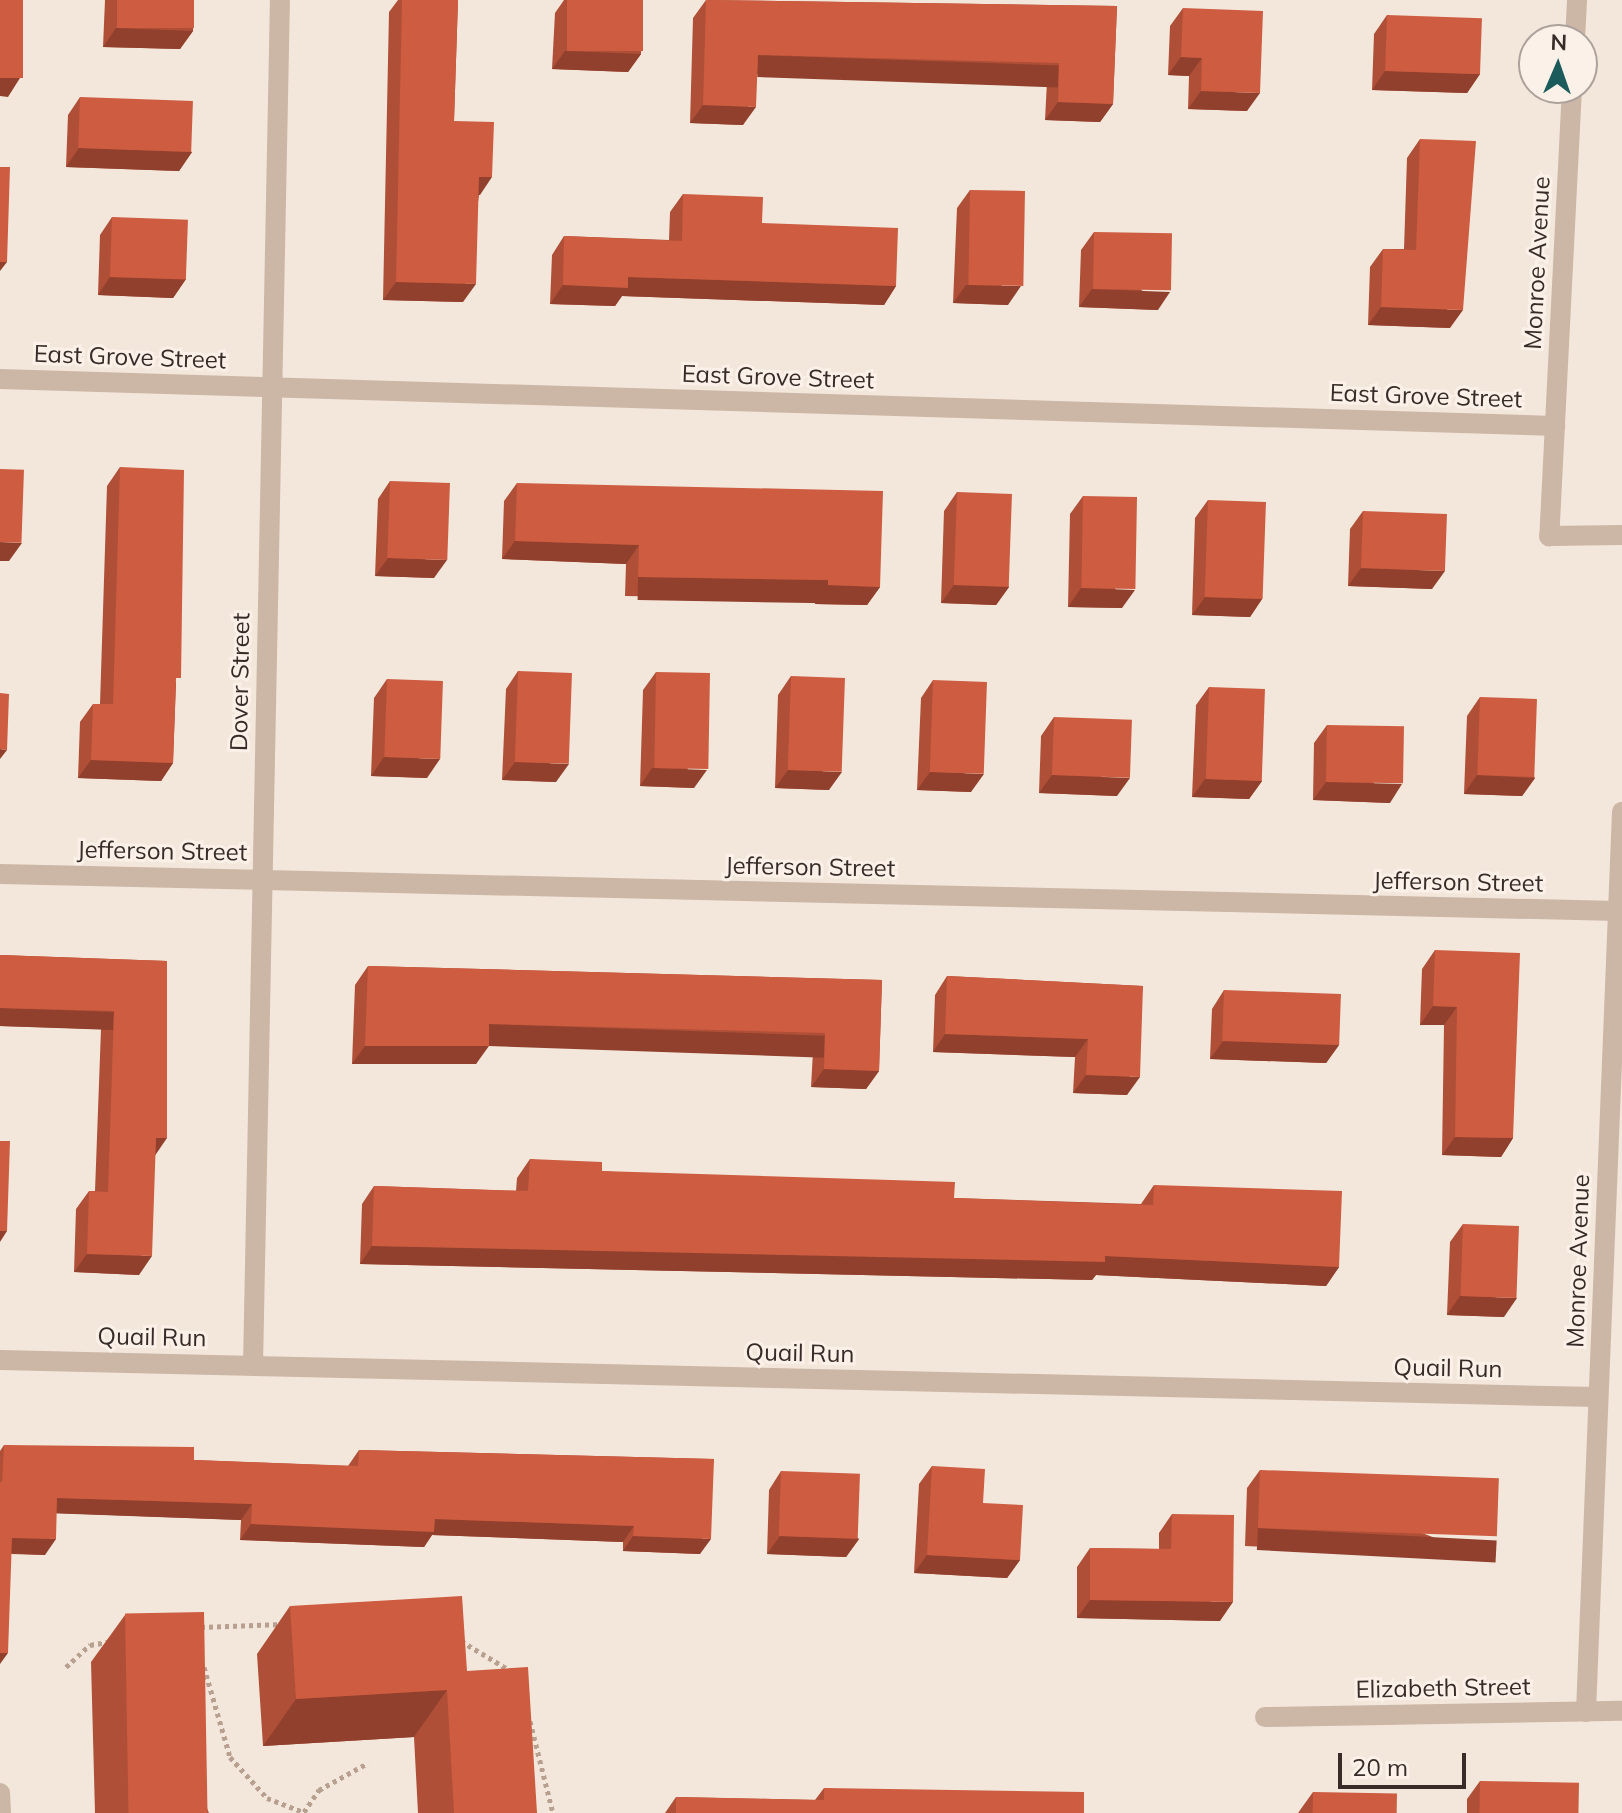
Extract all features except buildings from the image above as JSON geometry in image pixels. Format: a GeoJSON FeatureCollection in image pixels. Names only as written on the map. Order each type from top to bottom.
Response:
{"type":"FeatureCollection","features":[{"type":"Feature","properties":{"kind":"street","name":"Dover Street"},"geometry":{"type":"LineString","coordinates":[[253,1366],[280,0]]}},
{"type":"Feature","properties":{"kind":"street"},"geometry":{"type":"LineString","coordinates":[[1576,24],[1577,0]]}},
{"type":"Feature","properties":{"kind":"street","name":"Monroe Avenue"},"geometry":{"type":"LineString","coordinates":[[1571,104],[1549,536],[1622,535]]}},
{"type":"Feature","properties":{"kind":"street","name":"East Grove Street"},"geometry":{"type":"LineString","coordinates":[[0,379],[1555,426]]}},
{"type":"Feature","properties":{"kind":"street","name":"Monroe Avenue"},"geometry":{"type":"LineString","coordinates":[[1586,1712],[1622,812]]}},
{"type":"Feature","properties":{"kind":"street","name":"Jefferson Street"},"geometry":{"type":"LineString","coordinates":[[0,874],[1618,911]]}},
{"type":"Feature","properties":{"kind":"street","name":"Quail Run"},"geometry":{"type":"LineString","coordinates":[[0,1360],[1598,1397]]}},
{"type":"Feature","properties":{"kind":"street","name":"Elizabeth Street"},"geometry":{"type":"LineString","coordinates":[[1265,1717],[1622,1711]]}},
{"type":"Feature","properties":{"kind":"street"},"geometry":{"type":"LineString","coordinates":[[0,1793],[1,1813]]}},
{"type":"Feature","properties":{"kind":"path"},"geometry":{"type":"LineString","coordinates":[[198,1627],[290,1623]]}},
{"type":"Feature","properties":{"kind":"path"},"geometry":{"type":"LineString","coordinates":[[446,1633],[510,1670],[516,1685]]}},
{"type":"Feature","properties":{"kind":"path"},"geometry":{"type":"LineString","coordinates":[[66,1667],[90,1645],[121,1639]]}},
{"type":"Feature","properties":{"kind":"path"},"geometry":{"type":"LineString","coordinates":[[201,1660],[230,1757],[267,1798],[305,1812],[319,1790],[368,1763]]}},
{"type":"Feature","properties":{"kind":"path"},"geometry":{"type":"LineString","coordinates":[[528,1715],[553,1813]]}}]}
